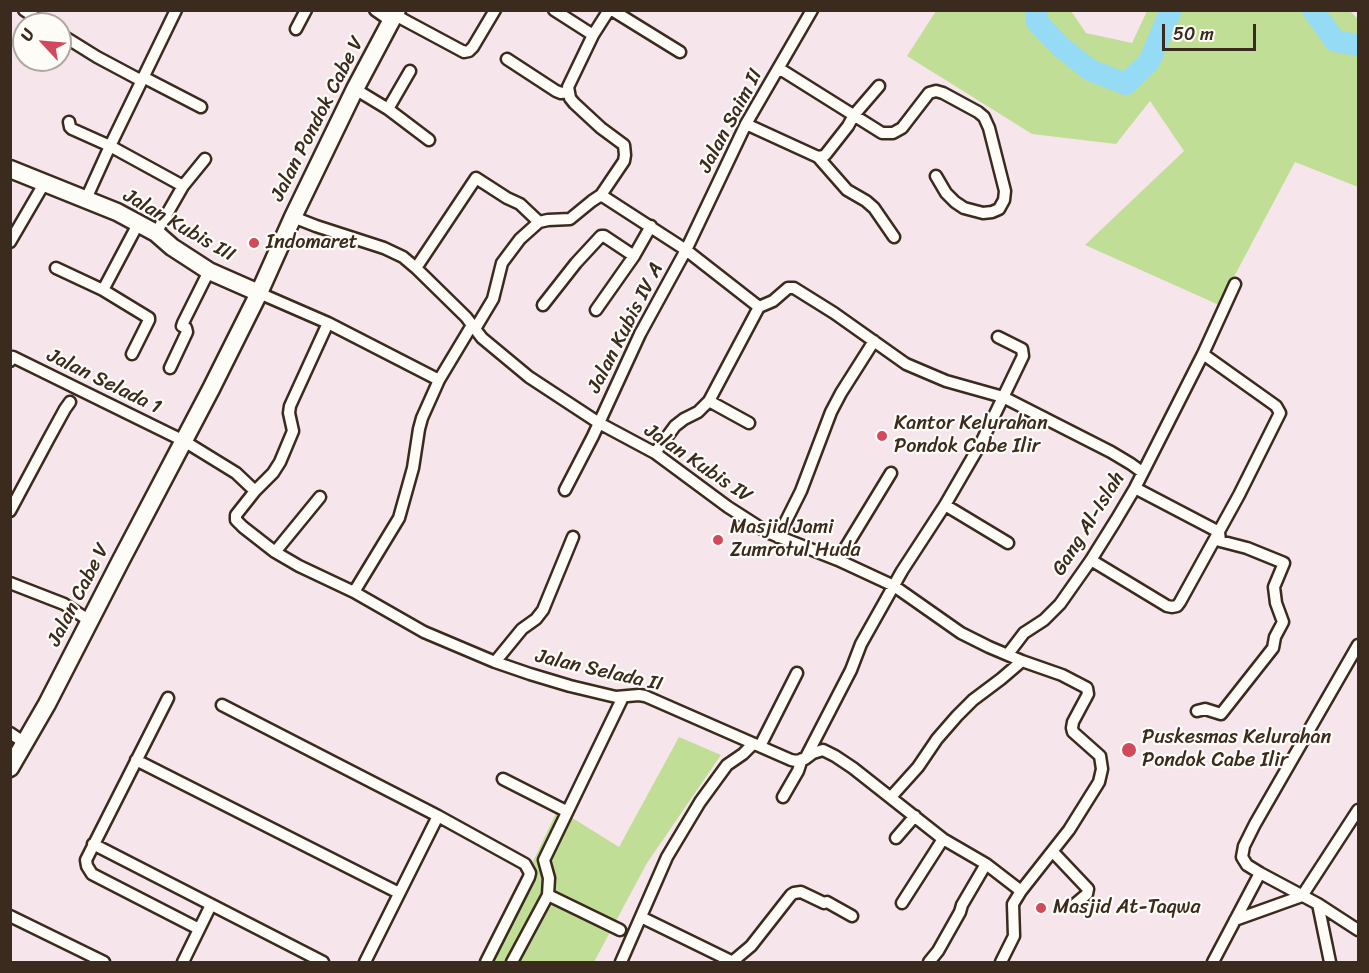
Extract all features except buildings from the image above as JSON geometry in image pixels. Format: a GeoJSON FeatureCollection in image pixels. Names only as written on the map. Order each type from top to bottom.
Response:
{"type":"FeatureCollection","features":[{"type":"Feature","properties":{"kind":"street"},"geometry":{"type":"LineString","coordinates":[[86,199],[176,10]]}},
{"type":"Feature","properties":{"kind":"street"},"geometry":{"type":"LineString","coordinates":[[296,29],[306,10]]}},
{"type":"Feature","properties":{"kind":"street"},"geometry":{"type":"LineString","coordinates":[[375,10],[385,17],[396,13],[464,52],[473,47],[495,10]]}},
{"type":"Feature","properties":{"kind":"street"},"geometry":{"type":"LineString","coordinates":[[554,10],[593,35]]}},
{"type":"Feature","properties":{"kind":"street"},"geometry":{"type":"LineString","coordinates":[[354,592],[399,518],[413,468],[418,429],[439,380],[493,299],[502,263],[520,239],[539,222],[570,219],[602,195],[624,161],[624,145],[585,114],[574,103],[568,92],[570,81],[593,35],[611,10],[680,52]]}},
{"type":"Feature","properties":{"kind":"street","name":"Jalan Saim II"},"geometry":{"type":"LineString","coordinates":[[686,250],[746,124],[780,69],[812,10]]}},
{"type":"Feature","properties":{"kind":"street","name":"Jalan Pondok Cabe V"},"geometry":{"type":"LineString","coordinates":[[184,441],[259,293],[355,89],[396,13]]}},
{"type":"Feature","properties":{"kind":"street"},"geometry":{"type":"LineString","coordinates":[[72,41],[97,57],[201,107]]}},
{"type":"Feature","properties":{"kind":"street"},"geometry":{"type":"LineString","coordinates":[[507,59],[556,91],[568,92]]}},
{"type":"Feature","properties":{"kind":"street"},"geometry":{"type":"LineString","coordinates":[[780,69],[882,133],[893,133],[902,128],[929,93],[936,91],[978,112],[984,117],[989,128],[1005,190],[1004,200],[999,209],[983,213],[964,208],[946,193],[936,176]]}},
{"type":"Feature","properties":{"kind":"street"},"geometry":{"type":"LineString","coordinates":[[388,109],[410,71]]}},
{"type":"Feature","properties":{"kind":"street"},"geometry":{"type":"LineString","coordinates":[[818,157],[824,156],[879,86]]}},
{"type":"Feature","properties":{"kind":"street"},"geometry":{"type":"LineString","coordinates":[[355,89],[388,109],[429,140]]}},
{"type":"Feature","properties":{"kind":"street"},"geometry":{"type":"LineString","coordinates":[[69,122],[72,129],[110,146],[183,186]]}},
{"type":"Feature","properties":{"kind":"street"},"geometry":{"type":"LineString","coordinates":[[746,124],[818,157],[847,190],[874,208],[894,237]]}},
{"type":"Feature","properties":{"kind":"street"},"geometry":{"type":"LineString","coordinates":[[156,233],[183,186],[205,159]]}},
{"type":"Feature","properties":{"kind":"street","name":"Jalan Kubis III"},"geometry":{"type":"LineString","coordinates":[[10,169],[117,212],[156,233],[172,247],[209,271],[259,293]]}},
{"type":"Feature","properties":{"kind":"street"},"geometry":{"type":"LineString","coordinates":[[416,268],[476,178],[520,204],[539,222]]}},
{"type":"Feature","properties":{"kind":"street"},"geometry":{"type":"LineString","coordinates":[[10,242],[45,182]]}},
{"type":"Feature","properties":{"kind":"street"},"geometry":{"type":"LineString","coordinates":[[602,195],[686,250],[759,307],[709,401],[698,412],[675,426],[655,453]]}},
{"type":"Feature","properties":{"kind":"street","name":"Jalan Kubis IV"},"geometry":{"type":"LineString","coordinates":[[293,217],[384,248],[403,258],[466,317],[482,338],[529,377],[599,423],[655,453],[751,522],[778,537],[838,560],[894,586],[961,633],[989,647],[1062,675],[1087,688],[1088,694],[1073,722],[1073,732],[1095,751],[1101,761],[1100,776],[1069,830],[1021,891]]}},
{"type":"Feature","properties":{"kind":"street"},"geometry":{"type":"LineString","coordinates":[[103,290],[138,224]]}},
{"type":"Feature","properties":{"kind":"street"},"geometry":{"type":"LineString","coordinates":[[596,310],[634,256],[651,226]]}},
{"type":"Feature","properties":{"kind":"street"},"geometry":{"type":"LineString","coordinates":[[543,305],[601,236],[634,256]]}},
{"type":"Feature","properties":{"kind":"street","name":"Jalan Kubis IV A"},"geometry":{"type":"LineString","coordinates":[[565,490],[640,334],[686,250]]}},
{"type":"Feature","properties":{"kind":"street"},"geometry":{"type":"LineString","coordinates":[[56,268],[103,290],[148,318],[132,354]]}},
{"type":"Feature","properties":{"kind":"street"},"geometry":{"type":"LineString","coordinates":[[170,368],[187,332],[182,326],[183,323],[209,271]]}},
{"type":"Feature","properties":{"kind":"street"},"geometry":{"type":"LineString","coordinates":[[1142,472],[1203,354],[1235,284]]}},
{"type":"Feature","properties":{"kind":"street","name":"Gang Al-Islah"},"geometry":{"type":"LineString","coordinates":[[759,307],[773,301],[788,288],[794,288],[901,361],[946,381],[1003,397],[1110,452],[1142,472],[1135,489],[1091,560],[1060,604],[1044,620],[1024,633],[1008,654]]}},
{"type":"Feature","properties":{"kind":"street"},"geometry":{"type":"LineString","coordinates":[[259,293],[327,323],[439,380]]}},
{"type":"Feature","properties":{"kind":"street"},"geometry":{"type":"LineString","coordinates":[[184,441],[236,473],[255,491],[273,473],[280,462],[293,431],[290,406],[327,323]]}},
{"type":"Feature","properties":{"kind":"street"},"geometry":{"type":"LineString","coordinates":[[783,797],[851,670],[861,644],[981,443],[1023,356],[1022,349],[998,337]]}},
{"type":"Feature","properties":{"kind":"street"},"geometry":{"type":"LineString","coordinates":[[778,537],[801,491],[831,412],[874,341]]}},
{"type":"Feature","properties":{"kind":"street"},"geometry":{"type":"LineString","coordinates":[[1091,560],[1167,606],[1177,606],[1219,532],[1280,413],[1276,406],[1203,354]]}},
{"type":"Feature","properties":{"kind":"street","name":"Jalan Selada 1"},"geometry":{"type":"LineString","coordinates":[[10,361],[13,357],[184,441]]}},
{"type":"Feature","properties":{"kind":"street"},"geometry":{"type":"LineString","coordinates":[[709,401],[749,423]]}},
{"type":"Feature","properties":{"kind":"street"},"geometry":{"type":"LineString","coordinates":[[10,511],[70,402]]}},
{"type":"Feature","properties":{"kind":"street","name":"Jalan Cabe V"},"geometry":{"type":"LineString","coordinates":[[10,768],[17,738],[47,704],[184,441]]}},
{"type":"Feature","properties":{"kind":"street"},"geometry":{"type":"LineString","coordinates":[[838,560],[891,473]]}},
{"type":"Feature","properties":{"kind":"street"},"geometry":{"type":"LineString","coordinates":[[1135,489],[1219,532]]}},
{"type":"Feature","properties":{"kind":"street","name":"Jalan Selada II"},"geometry":{"type":"LineString","coordinates":[[255,491],[237,512],[236,520],[243,527],[275,552],[299,566],[354,592],[424,632],[495,662],[570,686],[610,696],[639,694],[645,696],[791,760],[803,759],[823,750],[853,768],[943,839],[986,864],[1021,891]]}},
{"type":"Feature","properties":{"kind":"street"},"geometry":{"type":"LineString","coordinates":[[275,552],[320,497]]}},
{"type":"Feature","properties":{"kind":"street"},"geometry":{"type":"LineString","coordinates":[[945,505],[1008,543]]}},
{"type":"Feature","properties":{"kind":"street"},"geometry":{"type":"LineString","coordinates":[[1197,711],[1204,709],[1221,714],[1273,648],[1275,637],[1283,622],[1276,603],[1274,587],[1284,563],[1246,548],[1220,541],[1219,532]]}},
{"type":"Feature","properties":{"kind":"street"},"geometry":{"type":"LineString","coordinates":[[495,662],[522,629],[536,619],[543,610],[573,537]]}},
{"type":"Feature","properties":{"kind":"street"},"geometry":{"type":"LineString","coordinates":[[10,583],[64,604],[90,621]]}},
{"type":"Feature","properties":{"kind":"street"},"geometry":{"type":"LineString","coordinates":[[1359,645],[1255,824],[1244,846],[1242,857],[1247,865],[1318,904],[1359,930]]}},
{"type":"Feature","properties":{"kind":"street"},"geometry":{"type":"LineString","coordinates":[[891,797],[918,767],[937,739],[957,716],[973,700],[1022,661]]}},
{"type":"Feature","properties":{"kind":"street"},"geometry":{"type":"LineString","coordinates":[[621,963],[667,857],[700,802],[727,765],[756,745],[797,673]]}},
{"type":"Feature","properties":{"kind":"street"},"geometry":{"type":"LineString","coordinates":[[512,963],[548,895],[549,878],[544,860],[623,696]]}},
{"type":"Feature","properties":{"kind":"street"},"geometry":{"type":"LineString","coordinates":[[168,698],[86,860],[92,874],[199,929]]}},
{"type":"Feature","properties":{"kind":"street"},"geometry":{"type":"LineString","coordinates":[[222,705],[438,816],[520,860],[528,867],[529,877],[486,963]]}},
{"type":"Feature","properties":{"kind":"street"},"geometry":{"type":"LineString","coordinates":[[136,760],[399,893]]}},
{"type":"Feature","properties":{"kind":"street"},"geometry":{"type":"LineString","coordinates":[[503,779],[566,811]]}},
{"type":"Feature","properties":{"kind":"street"},"geometry":{"type":"LineString","coordinates":[[1235,920],[1302,896],[1359,810]]}},
{"type":"Feature","properties":{"kind":"street"},"geometry":{"type":"LineString","coordinates":[[365,963],[438,816]]}},
{"type":"Feature","properties":{"kind":"street"},"geometry":{"type":"LineString","coordinates":[[896,838],[915,816]]}},
{"type":"Feature","properties":{"kind":"street"},"geometry":{"type":"LineString","coordinates":[[902,903],[943,839]]}},
{"type":"Feature","properties":{"kind":"street"},"geometry":{"type":"LineString","coordinates":[[93,844],[323,963]]}},
{"type":"Feature","properties":{"kind":"street"},"geometry":{"type":"LineString","coordinates":[[1053,852],[1088,889],[1087,894],[1074,905]]}},
{"type":"Feature","properties":{"kind":"street"},"geometry":{"type":"LineString","coordinates":[[929,963],[944,941],[986,864]]}},
{"type":"Feature","properties":{"kind":"street"},"geometry":{"type":"LineString","coordinates":[[1213,963],[1260,873]]}},
{"type":"Feature","properties":{"kind":"street"},"geometry":{"type":"LineString","coordinates":[[1001,963],[1014,936],[1013,904],[1021,891]]}},
{"type":"Feature","properties":{"kind":"street"},"geometry":{"type":"LineString","coordinates":[[641,919],[733,962],[751,946],[794,893],[801,892],[824,903],[828,902],[852,916]]}},
{"type":"Feature","properties":{"kind":"street"},"geometry":{"type":"LineString","coordinates":[[548,895],[620,930]]}},
{"type":"Feature","properties":{"kind":"street"},"geometry":{"type":"LineString","coordinates":[[1318,904],[1330,963]]}},
{"type":"Feature","properties":{"kind":"street"},"geometry":{"type":"LineString","coordinates":[[183,963],[212,905]]}},
{"type":"Feature","properties":{"kind":"street"},"geometry":{"type":"LineString","coordinates":[[10,916],[104,963]]}},
{"type":"Feature","properties":{"kind":"green space"},"geometry":{"type":"Polygon","coordinates":[[[936,11],[1071,11],[1086,33],[1132,43],[1147,11],[1350,11],[1358,19],[1358,187],[1295,162],[1219,305],[1085,245],[1184,151],[1150,101],[1116,144],[1032,134],[907,56],[936,11]]]}},
{"type":"Feature","properties":{"kind":"green space"},"geometry":{"type":"Polygon","coordinates":[[[679,737],[721,755],[647,863],[594,962],[485,962],[558,809],[619,847],[679,737]]]}},
{"type":"Feature","properties":{"kind":"waterway"},"geometry":{"type":"LineString","coordinates":[[1036,10],[1037,22],[1061,47],[1090,70],[1126,84],[1149,62],[1171,10]]}},
{"type":"Feature","properties":{"kind":"waterway"},"geometry":{"type":"LineString","coordinates":[[1313,10],[1335,41],[1358,45]]}},
{"type":"Feature","properties":{"kind":"place","name":"Indomaret"},"geometry":{"type":"Point","coordinates":[254,243]}},
{"type":"Feature","properties":{"kind":"place","name":"Kantor Kelurahan Pondok Cabe Ilir"},"geometry":{"type":"Point","coordinates":[882,436]}},
{"type":"Feature","properties":{"kind":"place","name":"Masjid Jami Zumrotul Huda"},"geometry":{"type":"Point","coordinates":[718,540]}},
{"type":"Feature","properties":{"kind":"place","name":"Puskesmas Kelurahan Pondok Cabe Ilir"},"geometry":{"type":"Point","coordinates":[1129,750]}},
{"type":"Feature","properties":{"kind":"place","name":"Masjid At-Taqwa"},"geometry":{"type":"Point","coordinates":[1041,908]}}]}
